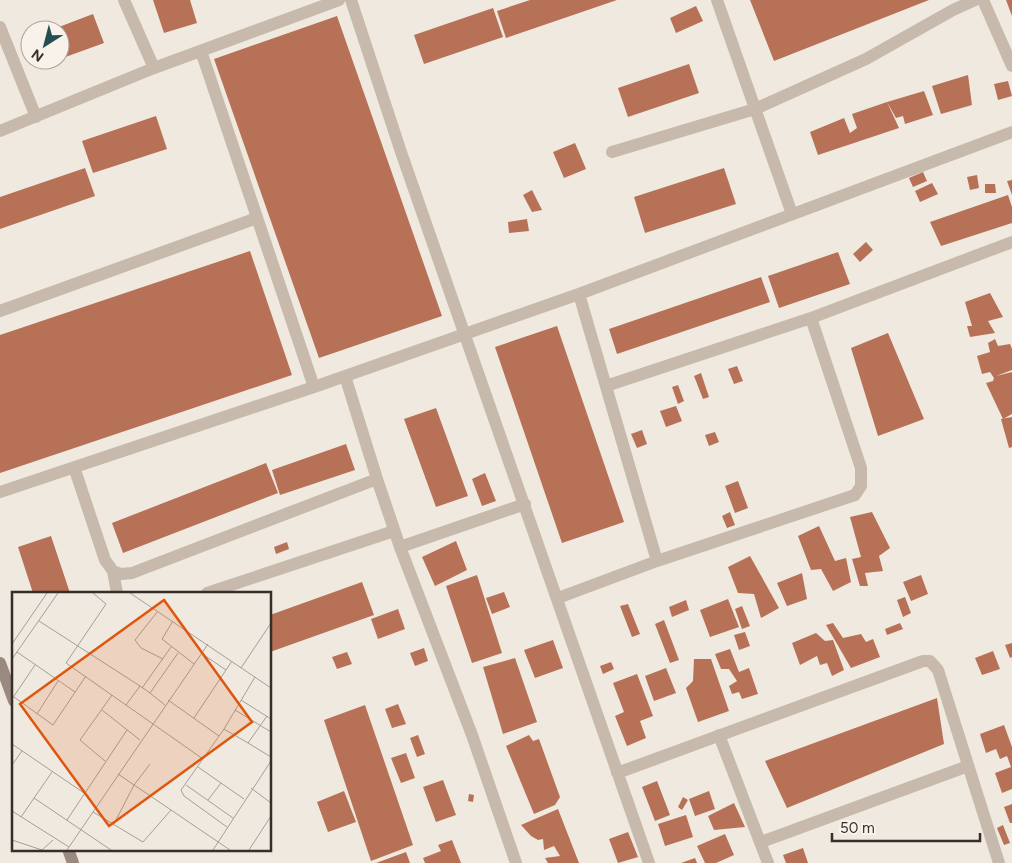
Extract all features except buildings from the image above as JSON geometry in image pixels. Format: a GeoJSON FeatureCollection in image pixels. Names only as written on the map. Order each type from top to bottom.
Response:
{"type":"FeatureCollection","features":[{"type":"Feature","properties":{"kind":"main road"},"geometry":{"type":"LineString","coordinates":[[0,663],[12,696]]}},
{"type":"Feature","properties":{"kind":"main road"},"geometry":{"type":"LineString","coordinates":[[68,850],[73,863]]}},
{"type":"Feature","properties":{"kind":"street"},"geometry":{"type":"LineString","coordinates":[[124,0],[154,68]]}},
{"type":"Feature","properties":{"kind":"street"},"geometry":{"type":"LineString","coordinates":[[0,131],[154,68],[339,0]]}},
{"type":"Feature","properties":{"kind":"street"},"geometry":{"type":"LineString","coordinates":[[351,0],[464,333],[650,863]]}},
{"type":"Feature","properties":{"kind":"street"},"geometry":{"type":"LineString","coordinates":[[717,0],[792,214]]}},
{"type":"Feature","properties":{"kind":"street"},"geometry":{"type":"LineString","coordinates":[[612,152],[756,109],[866,59],[953,10],[975,0]]}},
{"type":"Feature","properties":{"kind":"street"},"geometry":{"type":"LineString","coordinates":[[983,0],[1012,66]]}},
{"type":"Feature","properties":{"kind":"street"},"geometry":{"type":"LineString","coordinates":[[0,27],[36,117]]}},
{"type":"Feature","properties":{"kind":"street"},"geometry":{"type":"LineString","coordinates":[[201,51],[314,387]]}},
{"type":"Feature","properties":{"kind":"street"},"geometry":{"type":"LineString","coordinates":[[1,488],[74,467],[314,387],[579,294],[1012,132]]}},
{"type":"Feature","properties":{"kind":"street"},"geometry":{"type":"LineString","coordinates":[[0,311],[257,218]]}},
{"type":"Feature","properties":{"kind":"street"},"geometry":{"type":"LineString","coordinates":[[606,386],[811,318],[1012,242]]}},
{"type":"Feature","properties":{"kind":"street"},"geometry":{"type":"LineString","coordinates":[[579,294],[657,561]]}},
{"type":"Feature","properties":{"kind":"street"},"geometry":{"type":"LineString","coordinates":[[558,598],[657,561],[855,495],[861,486],[861,468],[811,318]]}},
{"type":"Feature","properties":{"kind":"street"},"geometry":{"type":"LineString","coordinates":[[345,376],[394,530],[472,735],[516,863]]}},
{"type":"Feature","properties":{"kind":"street"},"geometry":{"type":"LineString","coordinates":[[74,467],[105,560],[113,571],[117,592]]}},
{"type":"Feature","properties":{"kind":"street"},"geometry":{"type":"LineString","coordinates":[[113,571],[121,574],[132,573],[378,479]]}},
{"type":"Feature","properties":{"kind":"street"},"geometry":{"type":"LineString","coordinates":[[400,547],[525,504]]}},
{"type":"Feature","properties":{"kind":"street"},"geometry":{"type":"LineString","coordinates":[[210,592],[394,530]]}},
{"type":"Feature","properties":{"kind":"street"},"geometry":{"type":"LineString","coordinates":[[617,773],[930,661],[938,670],[999,863]]}},
{"type":"Feature","properties":{"kind":"street"},"geometry":{"type":"LineString","coordinates":[[719,735],[768,863]]}},
{"type":"Feature","properties":{"kind":"street"},"geometry":{"type":"LineString","coordinates":[[761,842],[968,766]]}}]}
